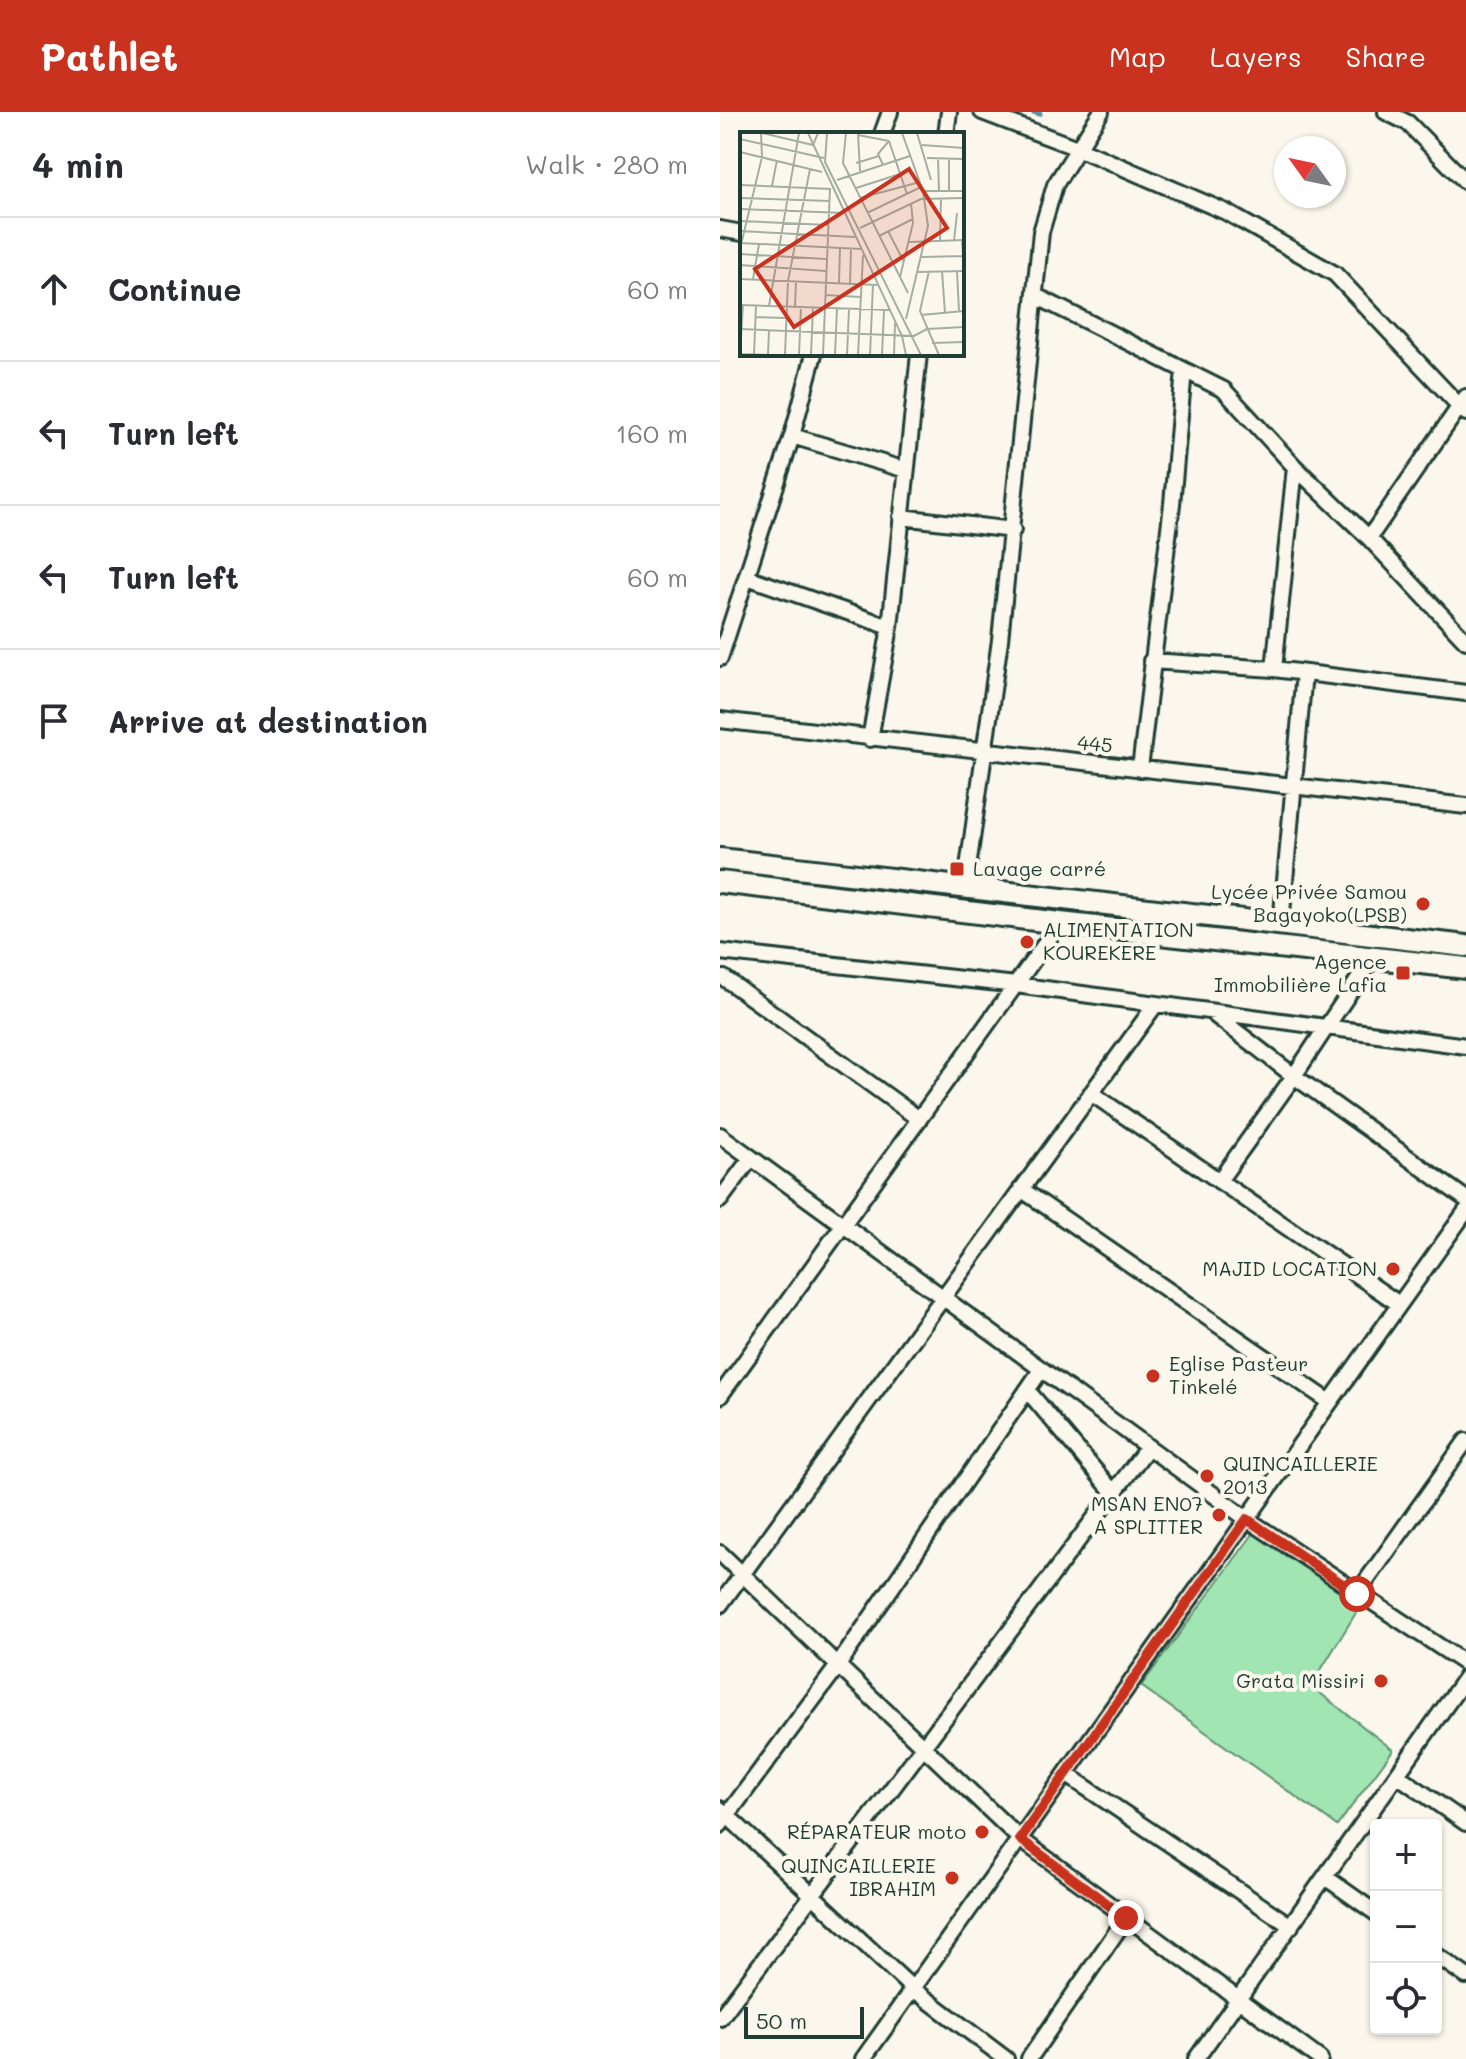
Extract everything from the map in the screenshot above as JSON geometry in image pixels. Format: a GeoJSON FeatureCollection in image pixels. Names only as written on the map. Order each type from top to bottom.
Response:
{"type":"FeatureCollection","features":[{"type":"Feature","properties":{"kind":"main road"},"geometry":{"type":"LineString","coordinates":[[720,859],[1466,946]]}},
{"type":"Feature","properties":{"kind":"main road"},"geometry":{"type":"LineString","coordinates":[[720,882],[1466,968]]}},
{"type":"Feature","properties":{"kind":"street"},"geometry":{"type":"LineString","coordinates":[[883,132],[890,112]]}},
{"type":"Feature","properties":{"kind":"street"},"geometry":{"type":"LineString","coordinates":[[946,132],[949,112]]}},
{"type":"Feature","properties":{"kind":"street"},"geometry":{"type":"LineString","coordinates":[[982,112],[1006,115],[1226,212],[1335,274],[1464,406],[1369,538]]}},
{"type":"Feature","properties":{"kind":"street"},"geometry":{"type":"LineString","coordinates":[[965,889],[1013,530],[1041,232],[1055,185],[1101,112]]}},
{"type":"Feature","properties":{"kind":"street"},"geometry":{"type":"LineString","coordinates":[[1386,112],[1408,123],[1466,182]]}},
{"type":"Feature","properties":{"kind":"street"},"geometry":{"type":"LineString","coordinates":[[720,229],[740,233]]}},
{"type":"Feature","properties":{"kind":"street"},"geometry":{"type":"LineString","coordinates":[[1036,296],[1224,390],[1466,641]]}},
{"type":"Feature","properties":{"kind":"street"},"geometry":{"type":"LineString","coordinates":[[720,658],[792,436],[813,356]]}},
{"type":"Feature","properties":{"kind":"street"},"geometry":{"type":"LineString","coordinates":[[870,739],[890,627],[919,356]]}},
{"type":"Feature","properties":{"kind":"street"},"geometry":{"type":"LineString","coordinates":[[1140,769],[1172,504],[1184,370]]}},
{"type":"Feature","properties":{"kind":"street"},"geometry":{"type":"LineString","coordinates":[[792,436],[906,470]]}},
{"type":"Feature","properties":{"kind":"street"},"geometry":{"type":"LineString","coordinates":[[1274,669],[1295,467]]}},
{"type":"Feature","properties":{"kind":"street"},"geometry":{"type":"LineString","coordinates":[[901,517],[1013,530]]}},
{"type":"Feature","properties":{"kind":"street"},"geometry":{"type":"LineString","coordinates":[[747,577],[890,627]]}},
{"type":"Feature","properties":{"kind":"street"},"geometry":{"type":"LineString","coordinates":[[1151,661],[1274,669],[1466,693]]}},
{"type":"Feature","properties":{"kind":"street"},"geometry":{"type":"LineString","coordinates":[[1281,924],[1304,673]]}},
{"type":"Feature","properties":{"kind":"street","name":"445"},"geometry":{"type":"LineString","coordinates":[[720,720],[1466,806]]}},
{"type":"Feature","properties":{"kind":"street"},"geometry":{"type":"LineString","coordinates":[[720,1396],[1060,923]]}},
{"type":"Feature","properties":{"kind":"street"},"geometry":{"type":"LineString","coordinates":[[919,1119],[722,981],[726,953],[1016,985],[1466,1046]]}},
{"type":"Feature","properties":{"kind":"street"},"geometry":{"type":"LineString","coordinates":[[1219,1181],[1373,957]]}},
{"type":"Feature","properties":{"kind":"street"},"geometry":{"type":"LineString","coordinates":[[720,1605],[1156,1004]]}},
{"type":"Feature","properties":{"kind":"street"},"geometry":{"type":"LineString","coordinates":[[1210,1011],[1294,1076],[1466,1199]]}},
{"type":"Feature","properties":{"kind":"street"},"geometry":{"type":"LineString","coordinates":[[1091,1093],[1399,1304]]}},
{"type":"Feature","properties":{"kind":"street"},"geometry":{"type":"LineString","coordinates":[[720,1135],[1247,1519],[1466,1664]]}},
{"type":"Feature","properties":{"kind":"street"},"geometry":{"type":"LineString","coordinates":[[720,1200],[751,1158]]}},
{"type":"Feature","properties":{"kind":"street"},"geometry":{"type":"LineString","coordinates":[[1021,1189],[1330,1402]]}},
{"type":"Feature","properties":{"kind":"street"},"geometry":{"type":"LineString","coordinates":[[863,2059],[1466,1211]]}},
{"type":"Feature","properties":{"kind":"street"},"geometry":{"type":"LineString","coordinates":[[1006,2059],[913,1989],[722,1817],[837,1667],[1041,1370]]}},
{"type":"Feature","properties":{"kind":"street"},"geometry":{"type":"LineString","coordinates":[[1027,1390],[1114,1493]]}},
{"type":"Feature","properties":{"kind":"street"},"geometry":{"type":"LineString","coordinates":[[1357,1594],[1466,1441]]}},
{"type":"Feature","properties":{"kind":"street"},"geometry":{"type":"LineString","coordinates":[[720,2018],[1148,1447]]}},
{"type":"Feature","properties":{"kind":"street"},"geometry":{"type":"LineString","coordinates":[[720,1553],[1020,1839],[1320,2059]]}},
{"type":"Feature","properties":{"kind":"street"},"geometry":{"type":"LineString","coordinates":[[1196,2059],[1466,1677]]}},
{"type":"Feature","properties":{"kind":"street"},"geometry":{"type":"LineString","coordinates":[[1066,1774],[1291,1926]]}},
{"type":"Feature","properties":{"kind":"street"},"geometry":{"type":"LineString","coordinates":[[1397,1775],[1466,1823]]}},
{"type":"Feature","properties":{"kind":"street"},"geometry":{"type":"LineString","coordinates":[[1325,1877],[1370,1909]]}},
{"type":"Feature","properties":{"kind":"street"},"geometry":{"type":"LineString","coordinates":[[1029,2059],[1126,1918]]}},
{"type":"Feature","properties":{"kind":"street"},"geometry":{"type":"LineString","coordinates":[[1442,1959],[1466,1976]]}},
{"type":"Feature","properties":{"kind":"green space"},"geometry":{"type":"Polygon","coordinates":[[[1256,1530],[1362,1603],[1311,1686],[1393,1750],[1337,1826],[1141,1686],[1256,1530]]]}},
{"type":"Feature","properties":{"kind":"waterway"},"geometry":{"type":"LineString","coordinates":[[1033,112],[1040,114]]}},
{"type":"Feature","properties":{"kind":"place","name":"Lavage carré"},"geometry":{"type":"Point","coordinates":[957,869]}},
{"type":"Feature","properties":{"kind":"place","name":"Lycée Privée Samou Bagayoko(LPSB)"},"geometry":{"type":"Point","coordinates":[1423,904]}},
{"type":"Feature","properties":{"kind":"place","name":"ALIMENTATION KOUREKERE"},"geometry":{"type":"Point","coordinates":[1027,942]}},
{"type":"Feature","properties":{"kind":"place","name":"Agence Immobilière Lafia"},"geometry":{"type":"Point","coordinates":[1403,973]}},
{"type":"Feature","properties":{"kind":"place","name":"MAJID LOCATION"},"geometry":{"type":"Point","coordinates":[1393,1269]}},
{"type":"Feature","properties":{"kind":"place","name":"Eglise Pasteur Tinkelé"},"geometry":{"type":"Point","coordinates":[1153,1376]}},
{"type":"Feature","properties":{"kind":"place","name":"QUINCAILLERIE 2013"},"geometry":{"type":"Point","coordinates":[1207,1476]}},
{"type":"Feature","properties":{"kind":"place","name":"MSAN EN07 A SPLITTER"},"geometry":{"type":"Point","coordinates":[1219,1515]}},
{"type":"Feature","properties":{"kind":"place","name":"Grata Missiri"},"geometry":{"type":"Point","coordinates":[1381,1681]}},
{"type":"Feature","properties":{"kind":"place","name":"RÉPARATEUR moto"},"geometry":{"type":"Point","coordinates":[982,1832]}},
{"type":"Feature","properties":{"kind":"place","name":"QUINCAILLERIE IBRAHIM"},"geometry":{"type":"Point","coordinates":[952,1878]}},
{"type":"Feature","properties":{"kind":"route"},"geometry":{"type":"LineString","coordinates":[[1126,1918],[1020,1839],[1247,1519],[1357,1594]]}}]}
